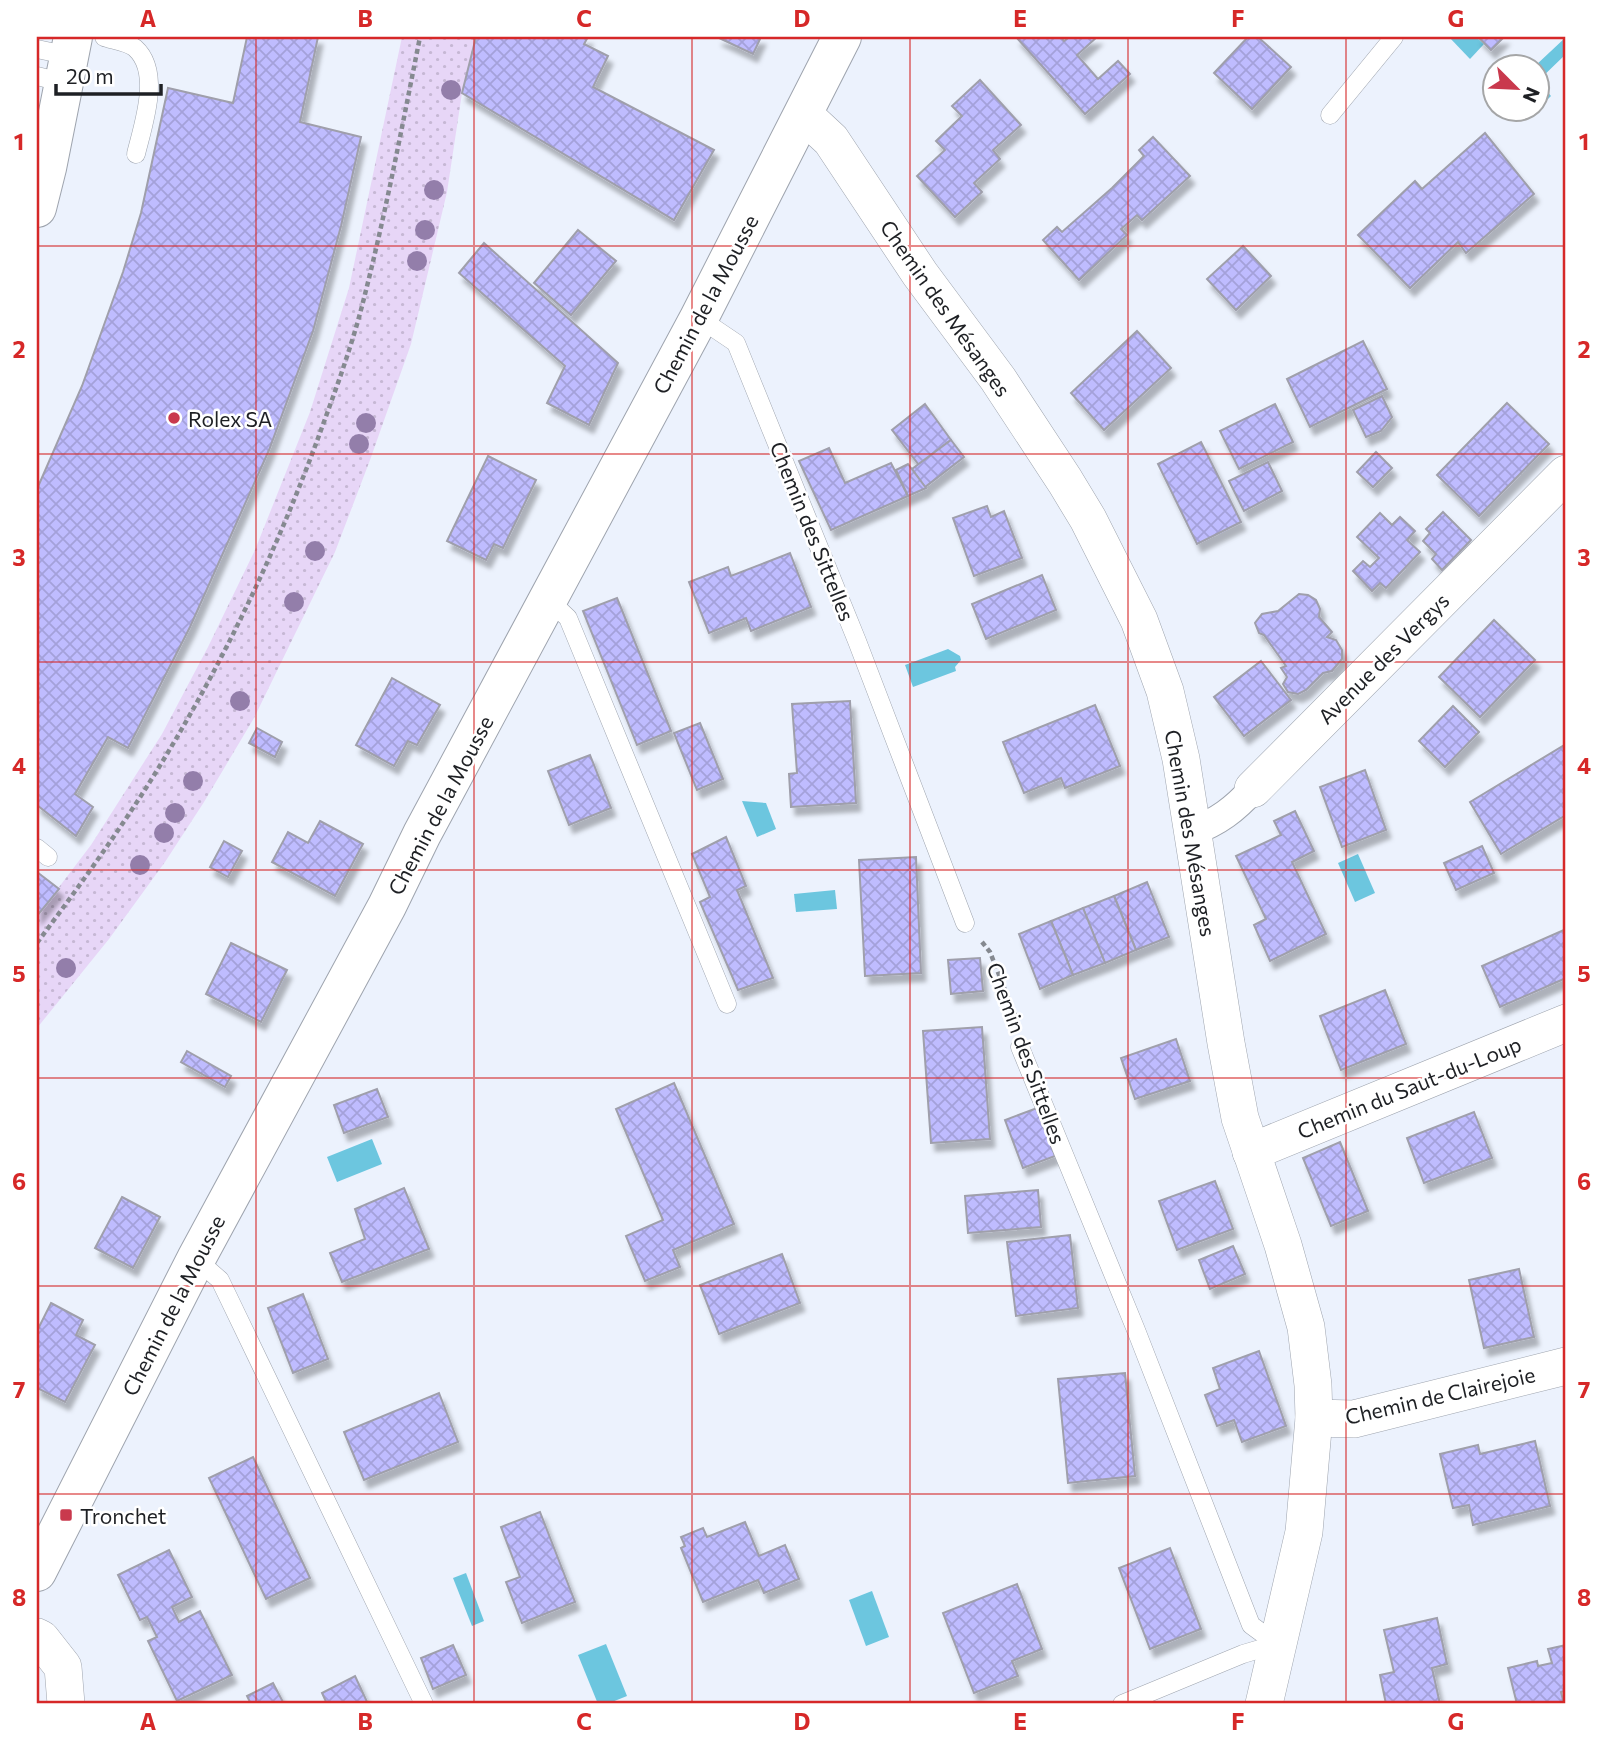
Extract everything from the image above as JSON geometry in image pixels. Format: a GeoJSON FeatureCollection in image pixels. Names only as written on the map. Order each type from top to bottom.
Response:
{"type":"FeatureCollection","features":[{"type":"Feature","properties":{"kind":"street","name":"Chemin de la Mousse"},"geometry":{"type":"LineString","coordinates":[[37,1572],[196,1259],[699,318],[842,37]]}},
{"type":"Feature","properties":{"kind":"street"},"geometry":{"type":"LineString","coordinates":[[37,208],[56,60]]}},
{"type":"Feature","properties":{"kind":"street","name":"Chemin des Mésanges"},"geometry":{"type":"LineString","coordinates":[[796,128],[831,140],[920,274],[998,379],[1088,519],[1139,620],[1165,691],[1181,759],[1240,1118],[1283,1245],[1306,1328],[1313,1385],[1314,1418],[1304,1532],[1264,1704]]}},
{"type":"Feature","properties":{"kind":"street","name":"Avenue des Vergys"},"geometry":{"type":"LineString","coordinates":[[1193,831],[1226,816],[1566,474]]}},
{"type":"Feature","properties":{"kind":"street","name":"Chemin du Saut-du-Loup"},"geometry":{"type":"LineString","coordinates":[[1251,1152],[1566,1023]]}},
{"type":"Feature","properties":{"kind":"street","name":"Chemin de Clairejoie"},"geometry":{"type":"LineString","coordinates":[[1314,1418],[1354,1419],[1566,1366]]}},
{"type":"Feature","properties":{"kind":"street"},"geometry":{"type":"LineString","coordinates":[[37,1637],[63,1667],[66,1704]]}},
{"type":"Feature","properties":{"kind":"lane"},"geometry":{"type":"LineString","coordinates":[[104,37],[134,48],[147,66],[149,101],[136,154]]}},
{"type":"Feature","properties":{"kind":"lane"},"geometry":{"type":"LineString","coordinates":[[1330,115],[1394,37]]}},
{"type":"Feature","properties":{"kind":"lane","name":"Chemin des Sittelles"},"geometry":{"type":"LineString","coordinates":[[699,318],[736,343],[857,641],[965,923]]}},
{"type":"Feature","properties":{"kind":"lane"},"geometry":{"type":"LineString","coordinates":[[549,600],[568,618],[727,1004]]}},
{"type":"Feature","properties":{"kind":"lane","name":"Chemin des Sittelles"},"geometry":{"type":"LineString","coordinates":[[1020,1047],[1136,1330],[1251,1625],[1278,1644]]}},
{"type":"Feature","properties":{"kind":"lane"},"geometry":{"type":"LineString","coordinates":[[196,1259],[220,1280],[424,1704]]}},
{"type":"Feature","properties":{"kind":"lane"},"geometry":{"type":"LineString","coordinates":[[1122,1704],[1242,1654],[1278,1644]]}},
{"type":"Feature","properties":{"kind":"path"},"geometry":{"type":"LineString","coordinates":[[37,943],[110,843],[172,744],[225,651],[288,516],[326,415],[362,307],[399,146],[420,37]]}},
{"type":"Feature","properties":{"kind":"path","name":"Chemin des Sittelles"},"geometry":{"type":"LineString","coordinates":[[965,923],[990,952],[1017,1020],[1020,1047]]}},
{"type":"Feature","properties":{"kind":"shaded area"},"geometry":{"type":"Polygon","coordinates":[[[402,37],[476,37],[462,93],[447,192],[411,344],[370,460],[335,552],[254,718],[165,862],[109,939],[37,1028],[37,916],[91,845],[162,734],[255,550],[310,412],[349,288],[402,37]]]}},
{"type":"Feature","properties":{"kind":"water"},"geometry":{"type":"Polygon","coordinates":[[[1449,37],[1476,37],[1484,44],[1470,59],[1449,37]]]}},
{"type":"Feature","properties":{"kind":"water"},"geometry":{"type":"Polygon","coordinates":[[[1566,37],[1566,54],[1550,69],[1550,52],[1566,37]]]}},
{"type":"Feature","properties":{"kind":"water"},"geometry":{"type":"Polygon","coordinates":[[[948,649],[960,656],[956,671],[913,687],[905,665],[948,649]]]}},
{"type":"Feature","properties":{"kind":"water"},"geometry":{"type":"Polygon","coordinates":[[[742,801],[766,803],[776,829],[757,837],[742,801]]]}},
{"type":"Feature","properties":{"kind":"water"},"geometry":{"type":"Polygon","coordinates":[[[1358,854],[1375,893],[1355,902],[1338,863],[1358,854]]]}},
{"type":"Feature","properties":{"kind":"water"},"geometry":{"type":"Polygon","coordinates":[[[835,890],[837,909],[796,912],[794,894],[835,890]]]}},
{"type":"Feature","properties":{"kind":"water"},"geometry":{"type":"Polygon","coordinates":[[[372,1139],[382,1164],[337,1182],[327,1157],[372,1139]]]}},
{"type":"Feature","properties":{"kind":"water"},"geometry":{"type":"Polygon","coordinates":[[[466,1573],[484,1621],[472,1626],[453,1578],[466,1573]]]}},
{"type":"Feature","properties":{"kind":"water"},"geometry":{"type":"Polygon","coordinates":[[[872,1591],[889,1637],[866,1646],[849,1600],[872,1591]]]}},
{"type":"Feature","properties":{"kind":"water"},"geometry":{"type":"Polygon","coordinates":[[[606,1644],[627,1696],[607,1704],[598,1704],[578,1655],[606,1644]]]}},
{"type":"Feature","properties":{"kind":"building","name":"Rolex SA"},"geometry":{"type":"Polygon","coordinates":[[[247,37],[318,37],[300,122],[361,137],[313,331],[269,450],[190,627],[128,748],[108,737],[75,794],[93,807],[76,836],[37,805],[37,489],[82,386],[123,272],[141,213],[168,88],[233,103],[247,37]]]}},
{"type":"Feature","properties":{"kind":"building"},"geometry":{"type":"Polygon","coordinates":[[[476,37],[588,37],[584,44],[608,56],[593,87],[714,150],[674,220],[462,93],[476,37]]]}},
{"type":"Feature","properties":{"kind":"building"},"geometry":{"type":"Polygon","coordinates":[[[717,37],[761,37],[753,54],[717,37]]]}},
{"type":"Feature","properties":{"kind":"building"},"geometry":{"type":"Polygon","coordinates":[[[1016,37],[1061,37],[1064,41],[1069,37],[1097,37],[1077,55],[1098,79],[1118,61],[1130,74],[1085,114],[1016,37]]]}},
{"type":"Feature","properties":{"kind":"building"},"geometry":{"type":"Polygon","coordinates":[[[1248,37],[1258,37],[1291,67],[1252,109],[1214,73],[1248,37]]]}},
{"type":"Feature","properties":{"kind":"building"},"geometry":{"type":"Polygon","coordinates":[[[1478,37],[1504,37],[1491,50],[1478,37]]]}},
{"type":"Feature","properties":{"kind":"building"},"geometry":{"type":"Polygon","coordinates":[[[980,80],[1021,125],[993,150],[1000,159],[974,183],[982,192],[955,217],[917,176],[945,150],[936,141],[962,116],[952,106],[980,80]]]}},
{"type":"Feature","properties":{"kind":"building"},"geometry":{"type":"Polygon","coordinates":[[[1485,133],[1534,194],[1466,253],[1458,242],[1410,288],[1358,235],[1415,181],[1422,189],[1485,133]]]}},
{"type":"Feature","properties":{"kind":"building"},"geometry":{"type":"Polygon","coordinates":[[[1153,137],[1190,176],[1142,220],[1137,215],[1121,229],[1127,235],[1079,280],[1043,240],[1057,227],[1062,232],[1112,188],[1144,156],[1139,150],[1153,137]]]}},
{"type":"Feature","properties":{"kind":"building"},"geometry":{"type":"Polygon","coordinates":[[[578,230],[616,261],[571,315],[534,283],[578,230]]]}},
{"type":"Feature","properties":{"kind":"building"},"geometry":{"type":"Polygon","coordinates":[[[484,243],[618,363],[589,425],[547,403],[565,366],[459,273],[484,243]]]}},
{"type":"Feature","properties":{"kind":"building"},"geometry":{"type":"Polygon","coordinates":[[[1243,246],[1271,276],[1236,310],[1207,279],[1243,246]]]}},
{"type":"Feature","properties":{"kind":"building"},"geometry":{"type":"Polygon","coordinates":[[[1137,331],[1171,368],[1104,430],[1071,393],[1137,331]]]}},
{"type":"Feature","properties":{"kind":"building"},"geometry":{"type":"Polygon","coordinates":[[[1363,341],[1387,389],[1310,427],[1287,379],[1363,341]]]}},
{"type":"Feature","properties":{"kind":"building"},"geometry":{"type":"Polygon","coordinates":[[[1382,396],[1392,417],[1381,431],[1366,437],[1353,410],[1382,396]]]}},
{"type":"Feature","properties":{"kind":"building"},"geometry":{"type":"Polygon","coordinates":[[[1507,403],[1549,444],[1479,516],[1437,475],[1507,403]]]}},
{"type":"Feature","properties":{"kind":"building"},"geometry":{"type":"Polygon","coordinates":[[[925,404],[951,440],[919,465],[892,430],[925,404]]]}},
{"type":"Feature","properties":{"kind":"building"},"geometry":{"type":"Polygon","coordinates":[[[1275,404],[1293,442],[1239,469],[1220,431],[1275,404]]]}},
{"type":"Feature","properties":{"kind":"building"},"geometry":{"type":"Polygon","coordinates":[[[951,440],[964,457],[925,487],[912,469],[951,440]]]}},
{"type":"Feature","properties":{"kind":"building"},"geometry":{"type":"Polygon","coordinates":[[[1201,442],[1241,522],[1197,544],[1158,464],[1201,442]]]}},
{"type":"Feature","properties":{"kind":"building"},"geometry":{"type":"Polygon","coordinates":[[[829,448],[845,483],[891,463],[908,496],[831,530],[799,461],[829,448]]]}},
{"type":"Feature","properties":{"kind":"building"},"geometry":{"type":"Polygon","coordinates":[[[1376,452],[1392,468],[1373,487],[1357,472],[1376,452]]]}},
{"type":"Feature","properties":{"kind":"building"},"geometry":{"type":"Polygon","coordinates":[[[488,456],[536,480],[503,548],[494,544],[486,560],[447,541],[488,456]]]}},
{"type":"Feature","properties":{"kind":"building"},"geometry":{"type":"Polygon","coordinates":[[[1268,462],[1282,491],[1244,511],[1229,481],[1268,462]]]}},
{"type":"Feature","properties":{"kind":"building"},"geometry":{"type":"Polygon","coordinates":[[[908,464],[926,488],[908,496],[896,470],[908,464]]]}},
{"type":"Feature","properties":{"kind":"building"},"geometry":{"type":"Polygon","coordinates":[[[987,506],[991,517],[1004,511],[1022,558],[974,576],[953,518],[987,506]]]}},
{"type":"Feature","properties":{"kind":"building"},"geometry":{"type":"Polygon","coordinates":[[[1443,512],[1471,540],[1442,570],[1432,559],[1436,554],[1423,541],[1430,533],[1426,529],[1443,512]]]}},
{"type":"Feature","properties":{"kind":"building"},"geometry":{"type":"Polygon","coordinates":[[[1380,513],[1392,525],[1400,517],[1415,531],[1407,540],[1420,552],[1386,588],[1380,583],[1372,591],[1353,571],[1363,561],[1370,567],[1379,558],[1357,537],[1380,513]]]}},
{"type":"Feature","properties":{"kind":"building"},"geometry":{"type":"Polygon","coordinates":[[[790,553],[811,607],[751,631],[746,618],[709,633],[689,582],[728,567],[731,576],[790,553]]]}},
{"type":"Feature","properties":{"kind":"building"},"geometry":{"type":"Polygon","coordinates":[[[1042,575],[1056,610],[986,639],[972,604],[1042,575]]]}},
{"type":"Feature","properties":{"kind":"building"},"geometry":{"type":"Polygon","coordinates":[[[1299,594],[1316,600],[1320,609],[1319,617],[1332,632],[1327,637],[1336,640],[1342,650],[1342,659],[1332,671],[1323,673],[1298,694],[1288,692],[1283,684],[1287,677],[1281,668],[1286,666],[1264,635],[1259,633],[1255,623],[1262,614],[1278,611],[1299,594]]]}},
{"type":"Feature","properties":{"kind":"building"},"geometry":{"type":"Polygon","coordinates":[[[617,598],[671,731],[637,745],[583,611],[617,598]]]}},
{"type":"Feature","properties":{"kind":"building"},"geometry":{"type":"Polygon","coordinates":[[[1494,620],[1535,660],[1480,717],[1439,677],[1494,620]]]}},
{"type":"Feature","properties":{"kind":"building"},"geometry":{"type":"Polygon","coordinates":[[[1261,661],[1291,700],[1244,736],[1214,697],[1261,661]]]}},
{"type":"Feature","properties":{"kind":"building"},"geometry":{"type":"Polygon","coordinates":[[[392,678],[440,705],[417,745],[408,741],[394,766],[356,745],[392,678]]]}},
{"type":"Feature","properties":{"kind":"building"},"geometry":{"type":"Polygon","coordinates":[[[850,701],[856,803],[791,807],[789,774],[797,773],[792,704],[850,701]]]}},
{"type":"Feature","properties":{"kind":"building"},"geometry":{"type":"Polygon","coordinates":[[[1095,705],[1120,766],[1065,788],[1061,778],[1024,793],[1003,742],[1095,705]]]}},
{"type":"Feature","properties":{"kind":"building"},"geometry":{"type":"Polygon","coordinates":[[[1453,706],[1479,732],[1445,767],[1419,741],[1453,706]]]}},
{"type":"Feature","properties":{"kind":"building"},"geometry":{"type":"Polygon","coordinates":[[[700,723],[723,779],[697,790],[674,733],[700,723]]]}},
{"type":"Feature","properties":{"kind":"building"},"geometry":{"type":"Polygon","coordinates":[[[257,728],[282,742],[275,757],[249,743],[257,728]]]}},
{"type":"Feature","properties":{"kind":"building"},"geometry":{"type":"Polygon","coordinates":[[[1566,744],[1566,815],[1501,854],[1470,802],[1566,744]]]}},
{"type":"Feature","properties":{"kind":"building"},"geometry":{"type":"Polygon","coordinates":[[[590,755],[611,808],[569,825],[548,771],[590,755]]]}},
{"type":"Feature","properties":{"kind":"building"},"geometry":{"type":"Polygon","coordinates":[[[1365,770],[1386,830],[1342,847],[1320,787],[1365,770]]]}},
{"type":"Feature","properties":{"kind":"building"},"geometry":{"type":"Polygon","coordinates":[[[1295,811],[1314,851],[1292,862],[1326,934],[1270,961],[1254,925],[1266,919],[1236,856],[1281,835],[1274,821],[1295,811]]]}},
{"type":"Feature","properties":{"kind":"building"},"geometry":{"type":"Polygon","coordinates":[[[320,821],[363,844],[335,896],[272,862],[288,832],[308,843],[320,821]]]}},
{"type":"Feature","properties":{"kind":"building"},"geometry":{"type":"Polygon","coordinates":[[[726,837],[746,886],[737,890],[773,978],[738,990],[700,902],[710,897],[692,854],[726,837]]]}},
{"type":"Feature","properties":{"kind":"building"},"geometry":{"type":"Polygon","coordinates":[[[224,841],[242,851],[228,877],[210,867],[224,841]]]}},
{"type":"Feature","properties":{"kind":"building"},"geometry":{"type":"Polygon","coordinates":[[[1482,846],[1494,873],[1456,890],[1444,863],[1482,846]]]}},
{"type":"Feature","properties":{"kind":"building"},"geometry":{"type":"Polygon","coordinates":[[[916,857],[921,973],[865,976],[859,860],[916,857]]]}},
{"type":"Feature","properties":{"kind":"building"},"geometry":{"type":"Polygon","coordinates":[[[37,872],[59,889],[37,916],[37,872]]]}},
{"type":"Feature","properties":{"kind":"building"},"geometry":{"type":"Polygon","coordinates":[[[1147,882],[1169,937],[1136,950],[1114,896],[1147,882]]]}},
{"type":"Feature","properties":{"kind":"building"},"geometry":{"type":"Polygon","coordinates":[[[1114,896],[1136,950],[1105,963],[1083,908],[1114,896]]]}},
{"type":"Feature","properties":{"kind":"building"},"geometry":{"type":"Polygon","coordinates":[[[1083,908],[1105,963],[1073,975],[1051,921],[1083,908]]]}},
{"type":"Feature","properties":{"kind":"building"},"geometry":{"type":"Polygon","coordinates":[[[1051,921],[1073,975],[1040,989],[1019,934],[1051,921]]]}},
{"type":"Feature","properties":{"kind":"building"},"geometry":{"type":"Polygon","coordinates":[[[1566,929],[1566,978],[1500,1007],[1482,966],[1566,929]]]}},
{"type":"Feature","properties":{"kind":"building"},"geometry":{"type":"Polygon","coordinates":[[[231,943],[287,970],[261,1022],[206,994],[231,943]]]}},
{"type":"Feature","properties":{"kind":"building"},"geometry":{"type":"Polygon","coordinates":[[[980,958],[983,991],[951,994],[948,960],[980,958]]]}},
{"type":"Feature","properties":{"kind":"building"},"geometry":{"type":"Polygon","coordinates":[[[1385,990],[1406,1044],[1341,1070],[1320,1016],[1385,990]]]}},
{"type":"Feature","properties":{"kind":"building"},"geometry":{"type":"Polygon","coordinates":[[[982,1027],[990,1139],[931,1143],[923,1031],[982,1027]]]}},
{"type":"Feature","properties":{"kind":"building"},"geometry":{"type":"Polygon","coordinates":[[[1176,1039],[1190,1081],[1135,1099],[1121,1058],[1176,1039]]]}},
{"type":"Feature","properties":{"kind":"building"},"geometry":{"type":"Polygon","coordinates":[[[187,1051],[231,1076],[225,1087],[181,1062],[187,1051]]]}},
{"type":"Feature","properties":{"kind":"building"},"geometry":{"type":"Polygon","coordinates":[[[674,1083],[734,1224],[673,1250],[680,1267],[645,1281],[626,1236],[663,1220],[616,1109],[674,1083]]]}},
{"type":"Feature","properties":{"kind":"building"},"geometry":{"type":"Polygon","coordinates":[[[377,1089],[388,1117],[344,1133],[334,1105],[377,1089]]]}},
{"type":"Feature","properties":{"kind":"building"},"geometry":{"type":"Polygon","coordinates":[[[1037,1108],[1055,1156],[1023,1168],[1005,1120],[1037,1108]]]}},
{"type":"Feature","properties":{"kind":"building"},"geometry":{"type":"Polygon","coordinates":[[[1474,1112],[1492,1158],[1424,1183],[1407,1138],[1474,1112]]]}},
{"type":"Feature","properties":{"kind":"building"},"geometry":{"type":"Polygon","coordinates":[[[1340,1142],[1368,1211],[1331,1226],[1303,1158],[1340,1142]]]}},
{"type":"Feature","properties":{"kind":"building"},"geometry":{"type":"Polygon","coordinates":[[[1215,1181],[1233,1229],[1177,1250],[1159,1201],[1215,1181]]]}},
{"type":"Feature","properties":{"kind":"building"},"geometry":{"type":"Polygon","coordinates":[[[404,1188],[429,1249],[342,1282],[330,1253],[365,1239],[355,1209],[404,1188]]]}},
{"type":"Feature","properties":{"kind":"building"},"geometry":{"type":"Polygon","coordinates":[[[1038,1190],[1041,1227],[968,1233],[965,1196],[1038,1190]]]}},
{"type":"Feature","properties":{"kind":"building"},"geometry":{"type":"Polygon","coordinates":[[[122,1197],[160,1217],[133,1268],[95,1248],[122,1197]]]}},
{"type":"Feature","properties":{"kind":"building"},"geometry":{"type":"Polygon","coordinates":[[[1070,1235],[1078,1308],[1016,1316],[1007,1242],[1070,1235]]]}},
{"type":"Feature","properties":{"kind":"building"},"geometry":{"type":"Polygon","coordinates":[[[1233,1246],[1245,1274],[1210,1289],[1199,1260],[1233,1246]]]}},
{"type":"Feature","properties":{"kind":"building"},"geometry":{"type":"Polygon","coordinates":[[[782,1254],[800,1303],[719,1334],[700,1285],[782,1254]]]}},
{"type":"Feature","properties":{"kind":"building"},"geometry":{"type":"Polygon","coordinates":[[[1519,1269],[1534,1337],[1484,1348],[1469,1280],[1519,1269]]]}},
{"type":"Feature","properties":{"kind":"building"},"geometry":{"type":"Polygon","coordinates":[[[303,1294],[328,1359],[293,1373],[268,1308],[303,1294]]]}},
{"type":"Feature","properties":{"kind":"building"},"geometry":{"type":"Polygon","coordinates":[[[51,1303],[83,1320],[76,1335],[95,1345],[65,1402],[37,1388],[37,1331],[51,1303]]]}},
{"type":"Feature","properties":{"kind":"building"},"geometry":{"type":"Polygon","coordinates":[[[1259,1351],[1286,1426],[1242,1442],[1234,1420],[1217,1426],[1205,1395],[1220,1389],[1213,1368],[1259,1351]]]}},
{"type":"Feature","properties":{"kind":"building"},"geometry":{"type":"Polygon","coordinates":[[[1125,1373],[1135,1476],[1068,1483],[1058,1379],[1125,1373]]]}},
{"type":"Feature","properties":{"kind":"building"},"geometry":{"type":"Polygon","coordinates":[[[439,1393],[458,1442],[364,1480],[344,1432],[439,1393]]]}},
{"type":"Feature","properties":{"kind":"building"},"geometry":{"type":"Polygon","coordinates":[[[1535,1441],[1550,1506],[1473,1525],[1469,1505],[1453,1508],[1440,1454],[1478,1445],[1480,1454],[1535,1441]]]}},
{"type":"Feature","properties":{"kind":"building"},"geometry":{"type":"Polygon","coordinates":[[[253,1457],[310,1578],[266,1599],[209,1478],[253,1457]]]}},
{"type":"Feature","properties":{"kind":"building"},"geometry":{"type":"Polygon","coordinates":[[[540,1512],[575,1602],[522,1623],[506,1582],[520,1577],[501,1527],[540,1512]]]}},
{"type":"Feature","properties":{"kind":"building"},"geometry":{"type":"Polygon","coordinates":[[[745,1522],[759,1556],[785,1545],[799,1579],[764,1593],[758,1580],[703,1602],[681,1548],[685,1546],[681,1537],[703,1528],[707,1537],[745,1522]]]}},
{"type":"Feature","properties":{"kind":"building"},"geometry":{"type":"Polygon","coordinates":[[[1170,1548],[1201,1629],[1150,1649],[1119,1568],[1170,1548]]]}},
{"type":"Feature","properties":{"kind":"building"},"geometry":{"type":"Polygon","coordinates":[[[169,1550],[192,1597],[172,1607],[179,1622],[200,1611],[232,1675],[177,1701],[148,1641],[157,1637],[147,1617],[140,1620],[118,1575],[169,1550]]]}},
{"type":"Feature","properties":{"kind":"building"},"geometry":{"type":"Polygon","coordinates":[[[1017,1584],[1042,1649],[1012,1661],[1018,1676],[974,1693],[943,1613],[1017,1584]]]}},
{"type":"Feature","properties":{"kind":"building"},"geometry":{"type":"Polygon","coordinates":[[[1437,1618],[1447,1664],[1432,1668],[1440,1704],[1386,1704],[1380,1675],[1394,1672],[1384,1630],[1437,1618]]]}},
{"type":"Feature","properties":{"kind":"building"},"geometry":{"type":"Polygon","coordinates":[[[453,1645],[466,1675],[433,1689],[421,1658],[453,1645]]]}},
{"type":"Feature","properties":{"kind":"building"},"geometry":{"type":"Polygon","coordinates":[[[1566,1645],[1566,1690],[1561,1692],[1564,1704],[1517,1704],[1508,1668],[1537,1661],[1538,1666],[1552,1663],[1548,1649],[1566,1645]]]}},
{"type":"Feature","properties":{"kind":"building"},"geometry":{"type":"Polygon","coordinates":[[[355,1676],[368,1704],[327,1704],[322,1693],[355,1676]]]}},
{"type":"Feature","properties":{"kind":"building"},"geometry":{"type":"Polygon","coordinates":[[[273,1683],[284,1704],[251,1704],[247,1696],[273,1683]]]}},
{"type":"Feature","properties":{"kind":"place","name":"Rolex SA"},"geometry":{"type":"Point","coordinates":[174,418]}},
{"type":"Feature","properties":{"kind":"place","name":"Tronchet"},"geometry":{"type":"Point","coordinates":[66,1515]}}]}
